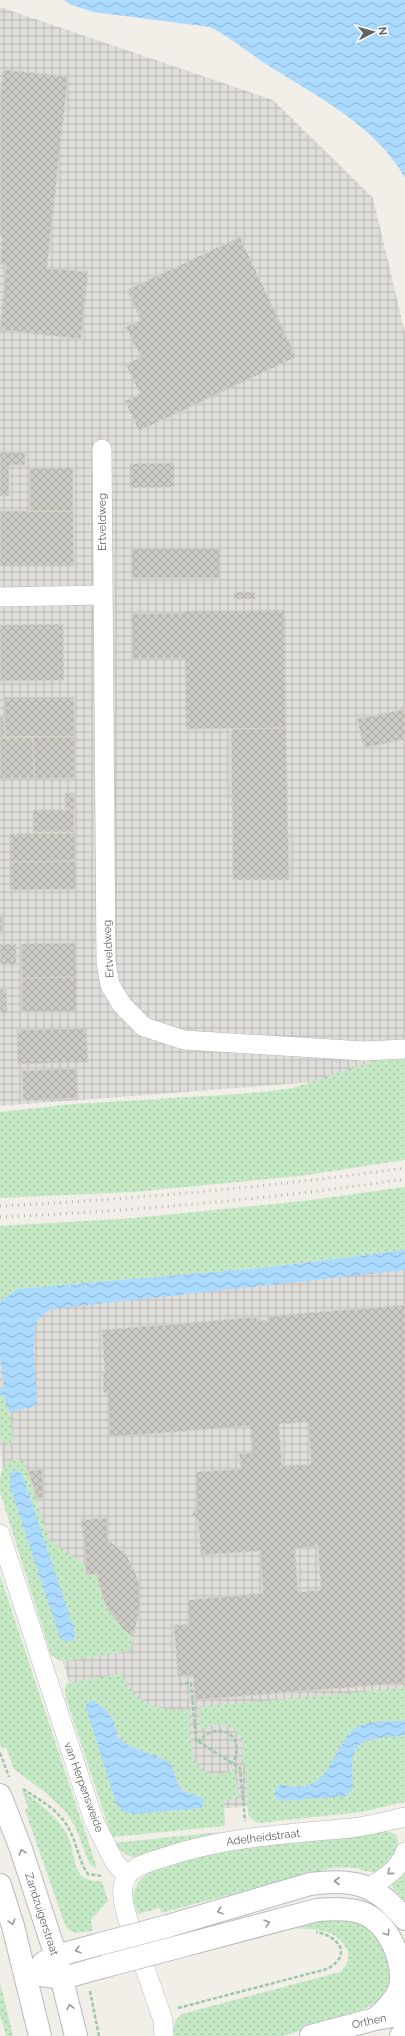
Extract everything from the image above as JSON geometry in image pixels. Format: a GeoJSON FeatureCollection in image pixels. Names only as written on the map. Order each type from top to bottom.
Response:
{"type":"FeatureCollection","features":[{"type":"Feature","properties":{"kind":"main road","name":"Zandzuigerstraat"},"geometry":{"type":"LineString","coordinates":[[0,1795],[21,1849],[63,1978],[76,2036]]}},
{"type":"Feature","properties":{"kind":"main road"},"geometry":{"type":"LineString","coordinates":[[26,1973],[56,1956],[168,1926],[310,1884],[332,1881],[350,1882],[370,1888],[381,1894],[405,1919]]}},
{"type":"Feature","properties":{"kind":"main road"},"geometry":{"type":"LineString","coordinates":[[0,1885],[26,1973],[40,2036]]}},
{"type":"Feature","properties":{"kind":"main road"},"geometry":{"type":"LineString","coordinates":[[26,1973],[63,1978],[317,1910],[332,1909],[361,1912],[382,1926],[389,1935],[395,1946],[402,1970],[400,1987],[396,1996],[389,2008],[375,2019]]}},
{"type":"Feature","properties":{"kind":"main road","name":"Orthen"},"geometry":{"type":"LineString","coordinates":[[311,2036],[375,2019],[405,2014]]}},
{"type":"Feature","properties":{"kind":"main road"},"geometry":{"type":"LineString","coordinates":[[401,2036],[405,2035]]}},
{"type":"Feature","properties":{"kind":"street","name":"Ertveldweg"},"geometry":{"type":"LineString","coordinates":[[102,449],[106,962],[110,985],[122,1005],[144,1027],[184,1040],[364,1051],[405,1049]]}},
{"type":"Feature","properties":{"kind":"street"},"geometry":{"type":"LineString","coordinates":[[0,597],[103,595]]}},
{"type":"Feature","properties":{"kind":"street","name":"van Herpensweide"},"geometry":{"type":"LineString","coordinates":[[0,1534],[94,1821],[114,1861],[127,1876]]}},
{"type":"Feature","properties":{"kind":"street","name":"Adelheidstraat"},"geometry":{"type":"LineString","coordinates":[[127,1876],[134,1869],[181,1852],[246,1838],[352,1827],[405,1817]]}},
{"type":"Feature","properties":{"kind":"street"},"geometry":{"type":"LineString","coordinates":[[370,1888],[392,1872],[402,1861],[405,1852]]}},
{"type":"Feature","properties":{"kind":"street"},"geometry":{"type":"LineString","coordinates":[[127,1876],[122,1888],[127,1917],[163,2020],[164,2036]]}},
{"type":"Feature","properties":{"kind":"path"},"geometry":{"type":"LineString","coordinates":[[179,1684],[191,1683],[196,1740],[240,1768],[246,1838]]}},
{"type":"Feature","properties":{"kind":"path"},"geometry":{"type":"LineString","coordinates":[[198,1742],[209,1732],[216,1730],[228,1733],[237,1743],[237,1756],[233,1763]]}},
{"type":"Feature","properties":{"kind":"path"},"geometry":{"type":"LineString","coordinates":[[23,1789],[44,1802],[60,1816],[70,1829],[82,1865],[88,1874],[99,1876],[127,1876]]}},
{"type":"Feature","properties":{"kind":"path"},"geometry":{"type":"LineString","coordinates":[[160,2012],[327,1969],[336,1964],[341,1957],[342,1950],[338,1943],[324,1934],[312,1932]]}},
{"type":"Feature","properties":{"kind":"shaded area"},"geometry":{"type":"Polygon","coordinates":[[[0,7],[273,100],[373,198],[405,333],[405,1056],[314,1082],[0,1106],[0,7]]]}},
{"type":"Feature","properties":{"kind":"shaded area"},"geometry":{"type":"Polygon","coordinates":[[[405,1259],[405,1779],[368,1795],[112,1819],[3,1471],[0,1444],[0,1305],[405,1259]]]}},
{"type":"Feature","properties":{"kind":"green space"},"geometry":{"type":"Polygon","coordinates":[[[405,1058],[405,1160],[299,1176],[133,1192],[0,1198],[0,1112],[74,1104],[238,1094],[289,1089],[378,1060],[405,1058]]]}},
{"type":"Feature","properties":{"kind":"green space"},"geometry":{"type":"Polygon","coordinates":[[[405,1187],[405,1250],[270,1267],[17,1289],[0,1302],[0,1226],[135,1218],[303,1201],[405,1187]]]}},
{"type":"Feature","properties":{"kind":"green space"},"geometry":{"type":"Polygon","coordinates":[[[0,1395],[4,1396],[7,1408],[10,1412],[13,1443],[9,1444],[0,1439],[0,1395]]]}},
{"type":"Feature","properties":{"kind":"green space"},"geometry":{"type":"Polygon","coordinates":[[[13,1459],[24,1461],[49,1540],[85,1565],[86,1575],[97,1574],[101,1592],[113,1616],[133,1637],[130,1651],[66,1661],[60,1661],[51,1655],[0,1492],[2,1472],[13,1459]],[[10,1486],[60,1638],[63,1641],[10,1486]]]}},
{"type":"Feature","properties":{"kind":"green space"},"geometry":{"type":"Polygon","coordinates":[[[0,1575],[97,1868],[90,1865],[75,1826],[65,1811],[47,1794],[14,1769],[6,1747],[2,1748],[0,1744],[0,1575]]]}},
{"type":"Feature","properties":{"kind":"green space"},"geometry":{"type":"Polygon","coordinates":[[[121,1674],[134,1693],[149,1704],[167,1709],[190,1709],[191,1746],[196,1762],[202,1769],[212,1774],[221,1774],[233,1769],[235,1771],[238,1794],[240,1798],[224,1800],[225,1826],[112,1837],[66,1698],[65,1688],[67,1683],[121,1674]],[[86,1707],[116,1803],[123,1811],[190,1794],[184,1791],[178,1783],[169,1762],[128,1745],[119,1736],[113,1720],[86,1707]]]}},
{"type":"Feature","properties":{"kind":"green space"},"geometry":{"type":"Polygon","coordinates":[[[405,1688],[405,1721],[374,1723],[359,1727],[352,1731],[342,1743],[326,1773],[320,1779],[305,1786],[296,1787],[287,1785],[279,1801],[346,1796],[354,1749],[360,1743],[405,1735],[405,1802],[361,1812],[259,1823],[254,1821],[248,1815],[245,1765],[241,1762],[243,1743],[240,1737],[236,1731],[225,1725],[212,1725],[200,1731],[199,1707],[405,1688]]]}},
{"type":"Feature","properties":{"kind":"green space"},"geometry":{"type":"Polygon","coordinates":[[[22,1790],[50,1812],[61,1825],[70,1841],[75,1863],[80,1874],[93,1881],[102,1881],[108,1901],[91,1920],[93,1931],[75,1933],[67,1928],[25,1810],[28,1808],[22,1790]]]}},
{"type":"Feature","properties":{"kind":"green space"},"geometry":{"type":"Polygon","coordinates":[[[387,1831],[396,1835],[398,1847],[389,1864],[379,1871],[368,1872],[357,1868],[331,1868],[161,1913],[160,1908],[138,1914],[134,1905],[133,1897],[135,1890],[143,1877],[155,1870],[180,1862],[251,1847],[387,1831]]]}},
{"type":"Feature","properties":{"kind":"green space"},"geometry":{"type":"Polygon","coordinates":[[[220,1832],[178,1848],[134,1857],[125,1854],[114,1843],[220,1832]]]}},
{"type":"Feature","properties":{"kind":"green space"},"geometry":{"type":"Polygon","coordinates":[[[405,1871],[405,1901],[390,1885],[405,1871]]]}},
{"type":"Feature","properties":{"kind":"green space"},"geometry":{"type":"Polygon","coordinates":[[[340,1915],[380,1933],[395,1982],[381,1999],[368,2007],[345,2017],[283,2036],[173,2036],[175,2021],[182,2014],[340,1972],[347,1964],[348,1953],[344,1944],[337,1937],[319,1930],[299,1928],[280,1929],[340,1915]]]}},
{"type":"Feature","properties":{"kind":"green space"},"geometry":{"type":"Polygon","coordinates":[[[0,1982],[13,2036],[6,2036],[0,2014],[0,1982]]]}},
{"type":"Feature","properties":{"kind":"water"},"geometry":{"type":"Polygon","coordinates":[[[64,0],[405,0],[405,178],[378,142],[343,113],[266,64],[225,35],[210,27],[93,12],[72,5],[64,0]]]}},
{"type":"Feature","properties":{"kind":"water"},"geometry":{"type":"Polygon","coordinates":[[[405,1250],[405,1270],[51,1309],[38,1319],[36,1324],[34,1351],[37,1401],[33,1407],[10,1412],[7,1408],[4,1396],[0,1395],[0,1389],[4,1387],[0,1357],[0,1302],[17,1289],[270,1267],[405,1250]]]}},
{"type":"Feature","properties":{"kind":"water"},"geometry":{"type":"Polygon","coordinates":[[[15,1470],[22,1474],[75,1632],[74,1639],[65,1641],[60,1638],[10,1486],[11,1472],[15,1470]]]}},
{"type":"Feature","properties":{"kind":"water"},"geometry":{"type":"Polygon","coordinates":[[[93,1700],[107,1711],[113,1720],[117,1736],[125,1744],[169,1762],[173,1769],[177,1783],[183,1791],[203,1798],[204,1804],[201,1808],[134,1814],[123,1811],[116,1803],[86,1707],[87,1703],[93,1700]]]}},
{"type":"Feature","properties":{"kind":"water"},"geometry":{"type":"Polygon","coordinates":[[[405,1721],[405,1735],[377,1738],[360,1744],[353,1758],[353,1787],[346,1796],[279,1801],[275,1796],[275,1789],[282,1784],[292,1787],[303,1787],[318,1780],[328,1768],[346,1737],[350,1732],[359,1726],[372,1723],[405,1721]]]}},
{"type":"Feature","properties":{"kind":"building"},"geometry":{"type":"Polygon","coordinates":[[[3,70],[68,76],[47,268],[88,272],[81,339],[0,330],[6,265],[0,264],[2,236],[0,236],[0,96],[3,70]]]}},
{"type":"Feature","properties":{"kind":"building"},"geometry":{"type":"Polygon","coordinates":[[[240,237],[296,357],[139,431],[125,401],[140,394],[126,364],[141,357],[126,327],[141,320],[127,290],[240,237]]]}},
{"type":"Feature","properties":{"kind":"building"},"geometry":{"type":"Polygon","coordinates":[[[0,452],[25,452],[25,465],[9,465],[9,496],[0,496],[0,452]]]}},
{"type":"Feature","properties":{"kind":"building"},"geometry":{"type":"Polygon","coordinates":[[[174,463],[174,487],[130,488],[130,464],[174,463]]]}},
{"type":"Feature","properties":{"kind":"building"},"geometry":{"type":"Polygon","coordinates":[[[73,467],[73,511],[30,511],[30,468],[73,467]]]}},
{"type":"Feature","properties":{"kind":"building"},"geometry":{"type":"Polygon","coordinates":[[[0,511],[73,511],[74,566],[0,566],[0,511]]]}},
{"type":"Feature","properties":{"kind":"building"},"geometry":{"type":"Polygon","coordinates":[[[131,548],[221,548],[220,578],[131,578],[131,548]]]}},
{"type":"Feature","properties":{"kind":"building"},"geometry":{"type":"Polygon","coordinates":[[[234,592],[255,592],[255,599],[234,599],[234,592]]]}},
{"type":"Feature","properties":{"kind":"building"},"geometry":{"type":"Polygon","coordinates":[[[285,610],[286,728],[186,729],[185,659],[132,659],[131,614],[185,613],[185,611],[285,610]]]}},
{"type":"Feature","properties":{"kind":"building"},"geometry":{"type":"Polygon","coordinates":[[[63,624],[64,680],[0,681],[0,625],[63,624]]]}},
{"type":"Feature","properties":{"kind":"building"},"geometry":{"type":"Polygon","coordinates":[[[4,697],[74,697],[75,736],[5,737],[4,697]]]}},
{"type":"Feature","properties":{"kind":"building"},"geometry":{"type":"Polygon","coordinates":[[[405,709],[405,739],[364,748],[357,719],[405,709]]]}},
{"type":"Feature","properties":{"kind":"building"},"geometry":{"type":"Polygon","coordinates":[[[0,716],[4,716],[5,738],[0,738],[0,716]]]}},
{"type":"Feature","properties":{"kind":"building"},"geometry":{"type":"Polygon","coordinates":[[[286,728],[289,880],[233,880],[231,729],[286,728]]]}},
{"type":"Feature","properties":{"kind":"building"},"geometry":{"type":"Polygon","coordinates":[[[33,737],[75,737],[75,778],[34,779],[33,737]]]}},
{"type":"Feature","properties":{"kind":"building"},"geometry":{"type":"Polygon","coordinates":[[[33,737],[34,779],[0,779],[0,738],[33,737]]]}},
{"type":"Feature","properties":{"kind":"building"},"geometry":{"type":"Polygon","coordinates":[[[65,793],[74,793],[75,809],[65,810],[65,793]]]}},
{"type":"Feature","properties":{"kind":"building"},"geometry":{"type":"Polygon","coordinates":[[[33,810],[74,810],[74,832],[33,832],[33,810]]]}},
{"type":"Feature","properties":{"kind":"building"},"geometry":{"type":"Polygon","coordinates":[[[75,833],[76,861],[10,862],[10,834],[75,833]]]}},
{"type":"Feature","properties":{"kind":"building"},"geometry":{"type":"Polygon","coordinates":[[[76,861],[76,889],[10,890],[10,862],[76,861]]]}},
{"type":"Feature","properties":{"kind":"building"},"geometry":{"type":"Polygon","coordinates":[[[0,914],[2,914],[3,934],[0,934],[0,914]]]}},
{"type":"Feature","properties":{"kind":"building"},"geometry":{"type":"Polygon","coordinates":[[[76,943],[77,977],[22,978],[21,944],[76,943]]]}},
{"type":"Feature","properties":{"kind":"building"},"geometry":{"type":"Polygon","coordinates":[[[0,944],[16,944],[16,965],[0,965],[0,944]]]}},
{"type":"Feature","properties":{"kind":"building"},"geometry":{"type":"Polygon","coordinates":[[[77,977],[77,1012],[22,1012],[22,978],[77,977]]]}},
{"type":"Feature","properties":{"kind":"building"},"geometry":{"type":"Polygon","coordinates":[[[6,988],[7,1013],[0,1013],[0,989],[6,988]]]}},
{"type":"Feature","properties":{"kind":"building"},"geometry":{"type":"Polygon","coordinates":[[[86,1028],[88,1062],[18,1064],[17,1030],[86,1028]]]}},
{"type":"Feature","properties":{"kind":"building"},"geometry":{"type":"Polygon","coordinates":[[[77,1068],[78,1098],[23,1101],[22,1071],[77,1068]]]}},
{"type":"Feature","properties":{"kind":"building"},"geometry":{"type":"Polygon","coordinates":[[[405,1305],[405,1683],[195,1700],[193,1675],[178,1677],[174,1625],[189,1624],[187,1600],[263,1593],[260,1551],[201,1555],[198,1520],[192,1514],[197,1508],[195,1472],[241,1469],[239,1454],[252,1453],[250,1426],[110,1437],[107,1393],[104,1393],[103,1374],[105,1374],[102,1330],[257,1317],[257,1321],[269,1320],[269,1316],[405,1305]],[[308,1422],[279,1424],[282,1466],[311,1464],[308,1422]],[[318,1546],[295,1549],[298,1592],[321,1590],[318,1546]]]}},
{"type":"Feature","properties":{"kind":"building"},"geometry":{"type":"Polygon","coordinates":[[[42,1469],[44,1498],[37,1498],[28,1471],[42,1469]]]}},
{"type":"Feature","properties":{"kind":"building"},"geometry":{"type":"Polygon","coordinates":[[[107,1518],[108,1540],[126,1555],[132,1565],[139,1583],[140,1608],[133,1637],[123,1629],[108,1609],[103,1598],[97,1574],[86,1575],[81,1520],[107,1518]]]}},
{"type":"Feature","properties":{"kind":"railway"},"geometry":{"type":"LineString","coordinates":[[0,1206],[203,1192],[405,1168]]}},
{"type":"Feature","properties":{"kind":"railway"},"geometry":{"type":"LineString","coordinates":[[0,1217],[153,1208],[304,1193],[405,1179]]}}]}
